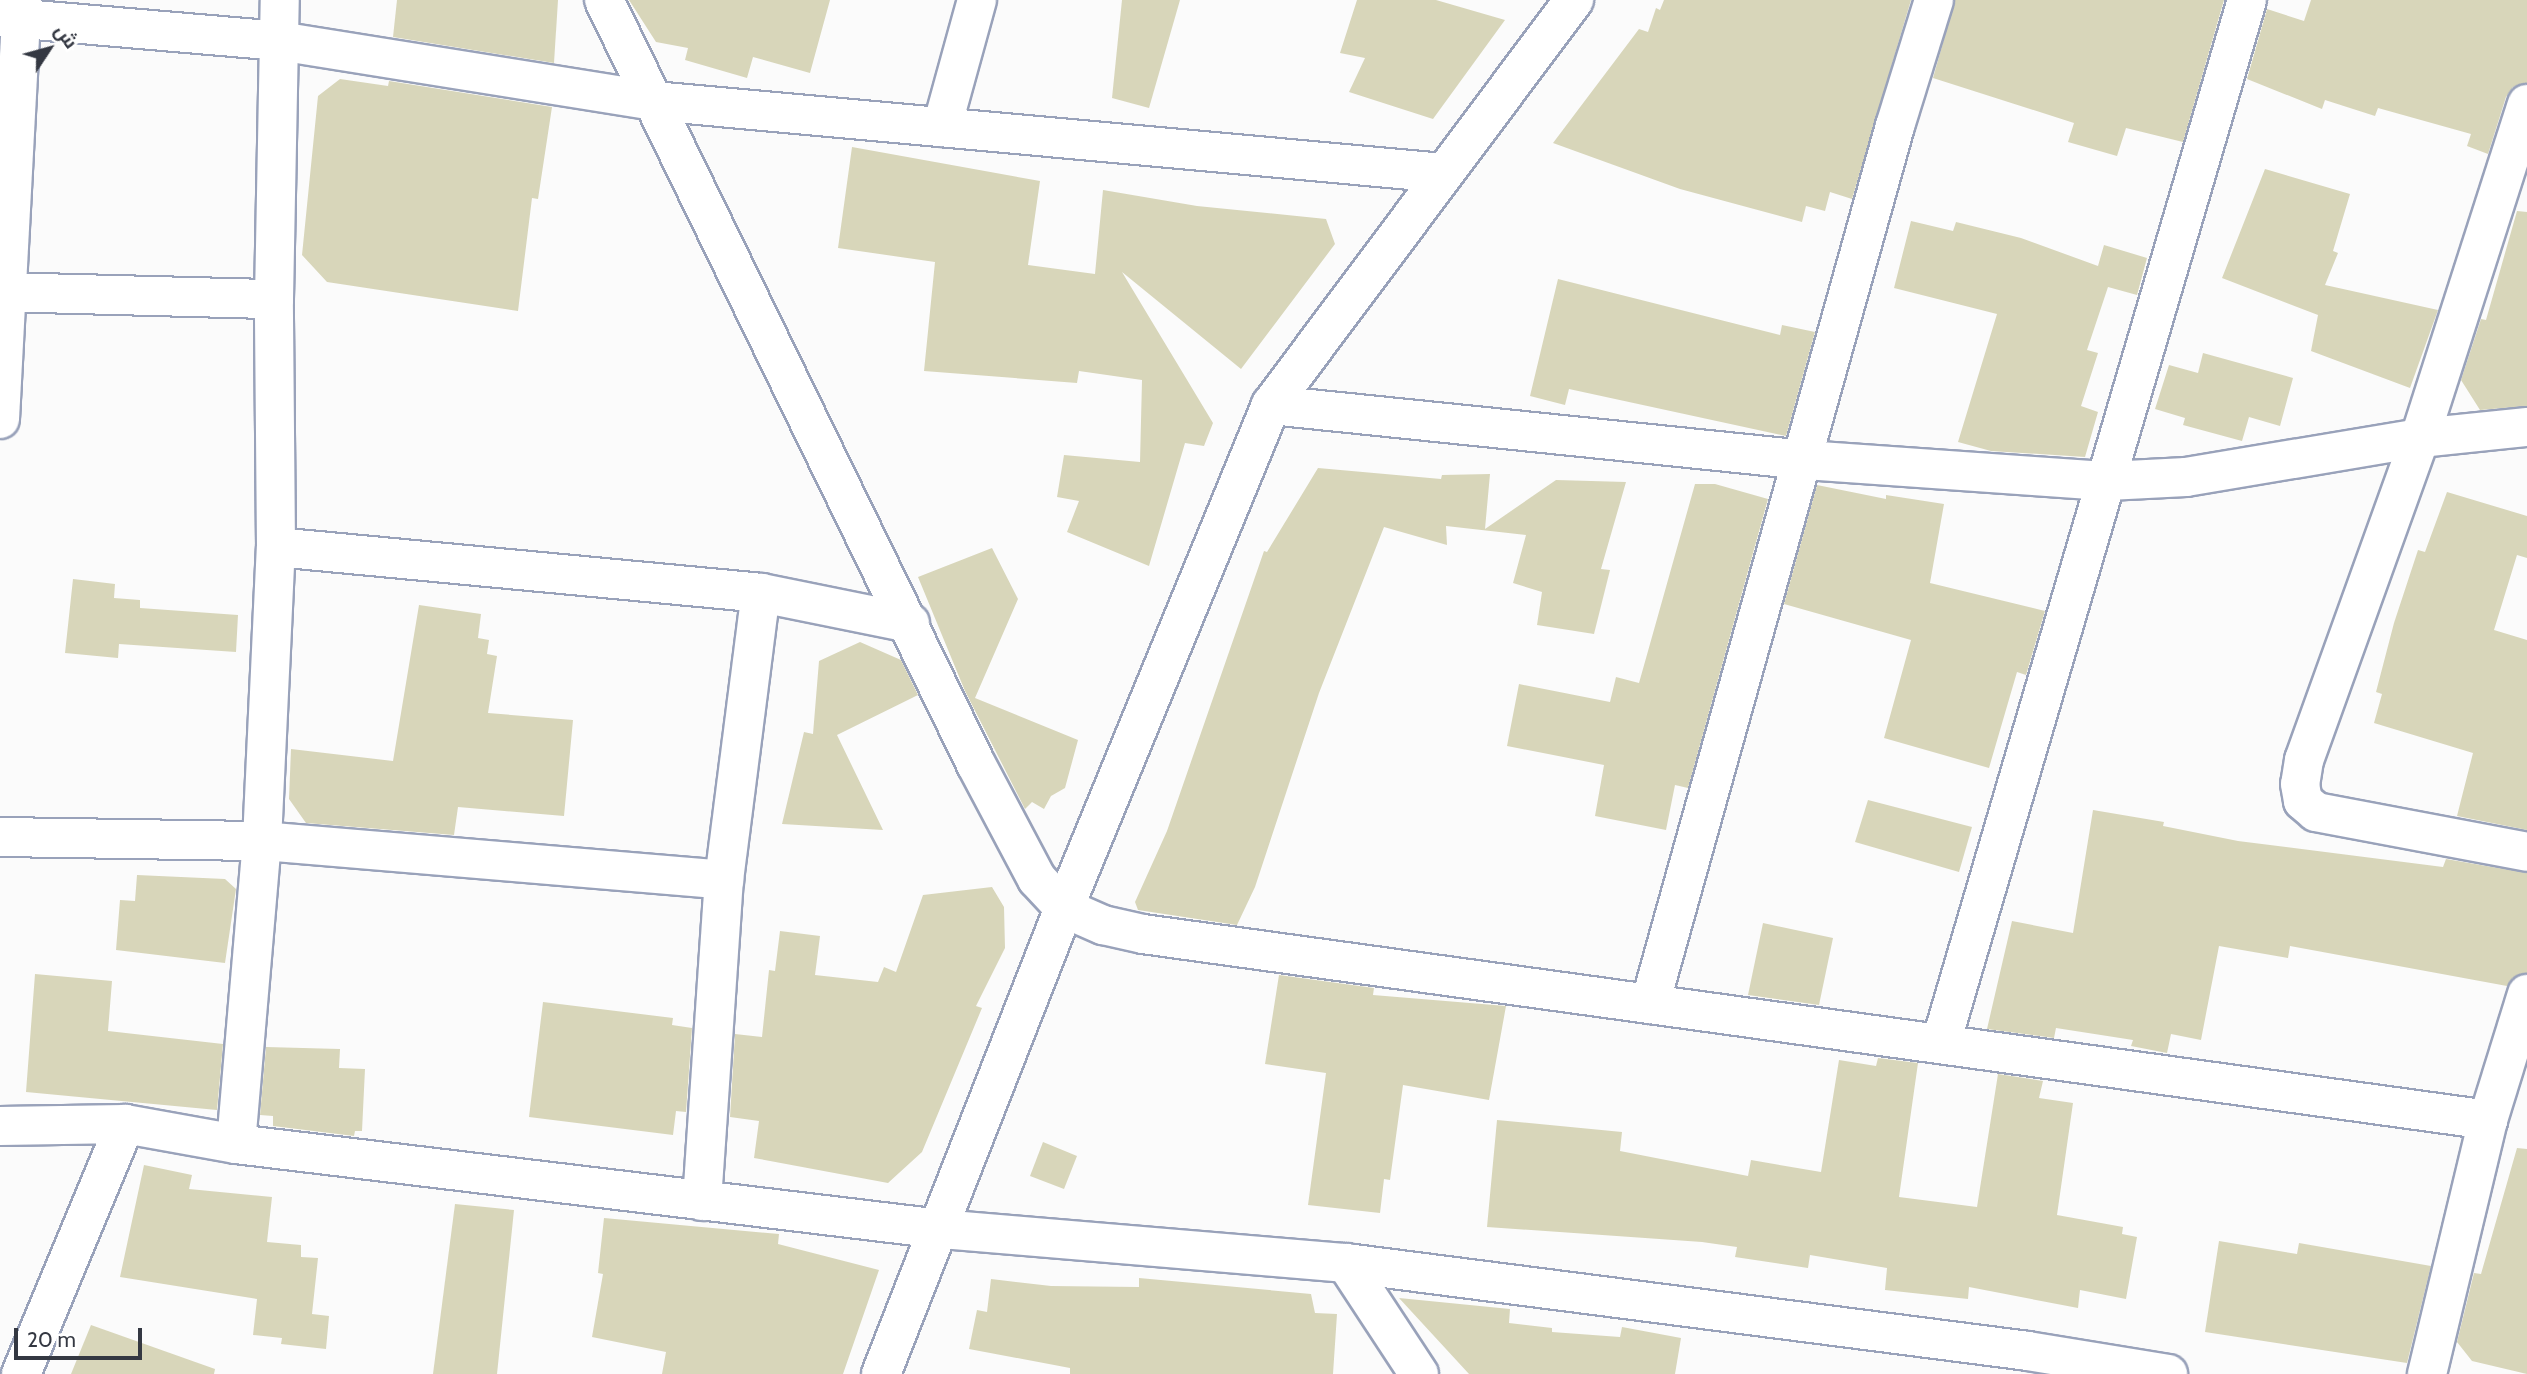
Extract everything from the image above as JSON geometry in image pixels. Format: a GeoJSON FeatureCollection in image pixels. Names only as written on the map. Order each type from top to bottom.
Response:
{"type":"FeatureCollection","features":[{"type":"Feature","properties":{"kind":"street"},"geometry":{"type":"LineString","coordinates":[[236,1144],[262,841],[276,547],[274,299],[280,0]]}},
{"type":"Feature","properties":{"kind":"street"},"geometry":{"type":"LineString","coordinates":[[604,0],[910,623],[976,764],[1037,879],[1064,908],[1103,925],[1143,934],[2488,1120]]}},
{"type":"Feature","properties":{"kind":"street"},"geometry":{"type":"LineString","coordinates":[[942,127],[976,0]]}},
{"type":"Feature","properties":{"kind":"street"},"geometry":{"type":"LineString","coordinates":[[881,1374],[1064,908],[1271,405],[1574,0]]}},
{"type":"Feature","properties":{"kind":"street"},"geometry":{"type":"LineString","coordinates":[[1650,1004],[1805,460],[1895,126],[1934,0]]}},
{"type":"Feature","properties":{"kind":"street"},"geometry":{"type":"LineString","coordinates":[[1941,1044],[2248,0]]}},
{"type":"Feature","properties":{"kind":"street"},"geometry":{"type":"LineString","coordinates":[[0,419],[14,12],[279,41],[654,101],[1444,173]]}},
{"type":"Feature","properties":{"kind":"street"},"geometry":{"type":"LineString","coordinates":[[2527,104],[2420,438],[2304,760],[2300,783],[2303,801],[2316,812],[2527,852]]}},
{"type":"Feature","properties":{"kind":"street"},"geometry":{"type":"LineString","coordinates":[[3,293],[274,299]]}},
{"type":"Feature","properties":{"kind":"street"},"geometry":{"type":"LineString","coordinates":[[1271,405],[1805,460],[2108,481],[2278,464],[2420,438],[2527,427]]}},
{"type":"Feature","properties":{"kind":"street"},"geometry":{"type":"LineString","coordinates":[[276,547],[761,593],[910,623]]}},
{"type":"Feature","properties":{"kind":"street"},"geometry":{"type":"LineString","coordinates":[[702,1201],[724,880],[761,593]]}},
{"type":"Feature","properties":{"kind":"street"},"geometry":{"type":"LineString","coordinates":[[0,837],[262,841],[724,880]]}},
{"type":"Feature","properties":{"kind":"street"},"geometry":{"type":"LineString","coordinates":[[2427,1374],[2488,1120],[2527,994]]}},
{"type":"Feature","properties":{"kind":"street"},"geometry":{"type":"LineString","coordinates":[[21,1374],[125,1124]]}},
{"type":"Feature","properties":{"kind":"street"},"geometry":{"type":"LineString","coordinates":[[0,1126],[125,1124],[236,1144],[940,1229],[1346,1263],[2026,1362],[2168,1374]]}},
{"type":"Feature","properties":{"kind":"street"},"geometry":{"type":"LineString","coordinates":[[1346,1263],[1419,1374]]}},
{"type":"Feature","properties":{"kind":"building"},"geometry":{"type":"Polygon","coordinates":[[[397,0],[558,0],[554,63],[393,37],[397,0]]]}},
{"type":"Feature","properties":{"kind":"building"},"geometry":{"type":"Polygon","coordinates":[[[629,0],[830,0],[810,73],[753,57],[747,78],[685,60],[688,48],[656,42],[629,0]]]}},
{"type":"Feature","properties":{"kind":"building"},"geometry":{"type":"Polygon","coordinates":[[[1122,0],[1180,0],[1149,108],[1112,98],[1122,0]]]}},
{"type":"Feature","properties":{"kind":"building"},"geometry":{"type":"Polygon","coordinates":[[[1357,0],[1436,0],[1505,20],[1433,119],[1349,92],[1365,58],[1340,53],[1357,0]]]}},
{"type":"Feature","properties":{"kind":"building"},"geometry":{"type":"Polygon","coordinates":[[[1664,0],[1911,0],[1852,199],[1830,192],[1825,211],[1806,206],[1802,222],[1680,189],[1553,143],[1639,29],[1648,32],[1656,8],[1660,10],[1664,0]]]}},
{"type":"Feature","properties":{"kind":"building"},"geometry":{"type":"Polygon","coordinates":[[[1955,0],[2224,0],[2183,142],[2126,128],[2117,156],[2068,142],[2074,123],[1933,78],[1955,0]]]}},
{"type":"Feature","properties":{"kind":"building"},"geometry":{"type":"Polygon","coordinates":[[[2311,0],[2527,0],[2527,83],[2513,87],[2506,97],[2488,154],[2467,146],[2471,134],[2378,108],[2375,116],[2325,100],[2322,109],[2247,79],[2267,9],[2304,21],[2311,0]]]}},
{"type":"Feature","properties":{"kind":"building"},"geometry":{"type":"Polygon","coordinates":[[[340,79],[388,86],[389,81],[552,107],[538,199],[532,198],[518,311],[327,282],[302,255],[318,96],[340,79]]]}},
{"type":"Feature","properties":{"kind":"building"},"geometry":{"type":"Polygon","coordinates":[[[852,147],[1040,181],[1028,265],[1095,274],[1103,190],[1197,206],[1326,219],[1335,244],[1241,369],[1122,272],[1213,423],[1204,446],[1185,443],[1149,566],[1067,532],[1079,501],[1057,497],[1064,455],[1140,462],[1142,380],[1079,371],[1077,383],[924,371],[935,262],[838,248],[852,147]]]}},
{"type":"Feature","properties":{"kind":"building"},"geometry":{"type":"Polygon","coordinates":[[[2265,169],[2350,194],[2333,251],[2338,253],[2325,285],[2438,310],[2410,388],[2311,351],[2318,315],[2222,278],[2265,169]]]}},
{"type":"Feature","properties":{"kind":"building"},"geometry":{"type":"Polygon","coordinates":[[[2517,211],[2527,212],[2527,406],[2480,410],[2461,380],[2481,319],[2486,320],[2517,211]]]}},
{"type":"Feature","properties":{"kind":"building"},"geometry":{"type":"Polygon","coordinates":[[[1911,221],[1953,231],[1956,222],[2021,238],[2098,266],[2104,245],[2147,258],[2137,295],[2108,287],[2087,350],[2098,353],[2081,406],[2098,412],[2085,457],[1991,451],[1958,442],[1997,314],[1894,288],[1911,221]]]}},
{"type":"Feature","properties":{"kind":"building"},"geometry":{"type":"Polygon","coordinates":[[[1558,279],[1780,335],[1782,325],[1815,332],[1786,436],[1569,389],[1565,405],[1530,396],[1558,279]]]}},
{"type":"Feature","properties":{"kind":"building"},"geometry":{"type":"Polygon","coordinates":[[[2203,353],[2293,378],[2280,426],[2249,417],[2242,441],[2183,425],[2185,418],[2155,409],[2169,365],[2198,373],[2203,353]]]}},
{"type":"Feature","properties":{"kind":"building"},"geometry":{"type":"Polygon","coordinates":[[[1318,468],[1441,479],[1442,475],[1490,474],[1485,529],[1556,480],[1626,482],[1601,569],[1610,570],[1594,634],[1537,625],[1542,592],[1513,583],[1526,535],[1446,526],[1447,545],[1384,527],[1319,693],[1255,887],[1237,925],[1138,910],[1135,902],[1167,831],[1264,551],[1267,552],[1318,468]]]}},
{"type":"Feature","properties":{"kind":"building"},"geometry":{"type":"Polygon","coordinates":[[[1695,484],[1715,484],[1768,499],[1688,788],[1675,785],[1666,830],[1595,816],[1604,765],[1507,746],[1519,684],[1610,702],[1616,677],[1639,683],[1695,484]]]}},
{"type":"Feature","properties":{"kind":"building"},"geometry":{"type":"Polygon","coordinates":[[[1817,485],[1886,499],[1886,495],[1944,504],[1930,583],[2045,611],[2026,675],[2017,672],[1989,768],[1884,738],[1911,640],[1784,604],[1817,485]]]}},
{"type":"Feature","properties":{"kind":"building"},"geometry":{"type":"Polygon","coordinates":[[[2447,492],[2527,516],[2527,558],[2517,555],[2494,630],[2527,640],[2527,830],[2457,816],[2473,753],[2374,723],[2382,694],[2376,692],[2394,623],[2418,550],[2425,552],[2447,492]]]}},
{"type":"Feature","properties":{"kind":"building"},"geometry":{"type":"Polygon","coordinates":[[[992,548],[1018,599],[975,698],[1078,740],[1065,788],[1051,796],[1044,809],[1032,802],[1025,809],[965,691],[918,577],[992,548]]]}},
{"type":"Feature","properties":{"kind":"building"},"geometry":{"type":"Polygon","coordinates":[[[73,579],[115,584],[114,598],[140,600],[140,608],[238,615],[236,652],[119,644],[118,658],[65,653],[73,579]]]}},
{"type":"Feature","properties":{"kind":"building"},"geometry":{"type":"Polygon","coordinates":[[[419,605],[481,614],[478,638],[489,640],[487,654],[497,656],[488,713],[573,720],[564,816],[458,807],[454,835],[306,823],[289,799],[291,749],[393,761],[419,605]]]}},
{"type":"Feature","properties":{"kind":"building"},"geometry":{"type":"Polygon","coordinates":[[[860,642],[901,660],[918,695],[837,735],[883,830],[782,824],[804,732],[813,734],[819,661],[860,642]]]}},
{"type":"Feature","properties":{"kind":"building"},"geometry":{"type":"Polygon","coordinates":[[[1868,800],[1972,827],[1959,872],[1855,842],[1868,800]]]}},
{"type":"Feature","properties":{"kind":"building"},"geometry":{"type":"Polygon","coordinates":[[[2093,810],[2164,822],[2163,826],[2238,841],[2443,867],[2446,859],[2527,873],[2527,973],[2513,978],[2507,986],[2290,946],[2288,958],[2219,946],[2201,1040],[2171,1034],[2167,1053],[2131,1046],[2133,1040],[2056,1028],[2054,1038],[1987,1029],[2012,921],[2073,933],[2093,810]]]}},
{"type":"Feature","properties":{"kind":"building"},"geometry":{"type":"Polygon","coordinates":[[[137,875],[225,879],[236,889],[225,963],[116,950],[120,900],[135,901],[137,875]]]}},
{"type":"Feature","properties":{"kind":"building"},"geometry":{"type":"Polygon","coordinates":[[[992,887],[1004,907],[1005,948],[976,1006],[982,1008],[922,1152],[888,1183],[754,1158],[759,1121],[730,1117],[735,1034],[762,1037],[769,970],[775,971],[780,931],[820,936],[815,975],[878,982],[884,967],[896,972],[923,895],[992,887]]]}},
{"type":"Feature","properties":{"kind":"building"},"geometry":{"type":"Polygon","coordinates":[[[1763,923],[1833,938],[1819,1005],[1748,995],[1763,923]]]}},
{"type":"Feature","properties":{"kind":"building"},"geometry":{"type":"Polygon","coordinates":[[[35,974],[112,981],[108,1031],[223,1044],[217,1110],[26,1092],[35,974]]]}},
{"type":"Feature","properties":{"kind":"building"},"geometry":{"type":"Polygon","coordinates":[[[1279,975],[1374,988],[1373,995],[1506,1006],[1489,1100],[1403,1085],[1390,1180],[1384,1179],[1380,1213],[1308,1205],[1326,1073],[1265,1064],[1279,975]]]}},
{"type":"Feature","properties":{"kind":"building"},"geometry":{"type":"Polygon","coordinates":[[[543,1002],[673,1018],[672,1025],[692,1028],[686,1112],[676,1111],[673,1135],[529,1117],[543,1002]]]}},
{"type":"Feature","properties":{"kind":"building"},"geometry":{"type":"Polygon","coordinates":[[[266,1047],[340,1049],[339,1068],[365,1069],[362,1131],[355,1131],[354,1136],[273,1126],[273,1116],[260,1115],[266,1047]]]}},
{"type":"Feature","properties":{"kind":"building"},"geometry":{"type":"Polygon","coordinates":[[[1878,1058],[1918,1063],[1899,1197],[1977,1207],[1998,1074],[2043,1081],[2039,1098],[2073,1103],[2057,1215],[2123,1227],[2122,1234],[2137,1237],[2126,1299],[2080,1290],[2078,1308],[1969,1287],[1968,1299],[1885,1290],[1887,1268],[1810,1255],[1808,1268],[1735,1257],[1737,1247],[1702,1242],[1487,1227],[1497,1120],[1622,1132],[1620,1151],[1748,1176],[1751,1160],[1821,1172],[1839,1060],[1876,1066],[1878,1058]]]}},
{"type":"Feature","properties":{"kind":"building"},"geometry":{"type":"Polygon","coordinates":[[[1043,1142],[1077,1156],[1064,1189],[1030,1176],[1043,1142]]]}},
{"type":"Feature","properties":{"kind":"building"},"geometry":{"type":"Polygon","coordinates":[[[2517,1148],[2527,1149],[2527,1374],[2472,1361],[2457,1342],[2474,1273],[2481,1274],[2517,1148]]]}},
{"type":"Feature","properties":{"kind":"building"},"geometry":{"type":"Polygon","coordinates":[[[144,1165],[192,1175],[189,1189],[272,1197],[267,1242],[301,1245],[301,1257],[318,1258],[312,1314],[329,1316],[326,1349],[281,1344],[282,1338],[253,1335],[257,1299],[120,1277],[144,1165]]]}},
{"type":"Feature","properties":{"kind":"building"},"geometry":{"type":"Polygon","coordinates":[[[455,1204],[514,1210],[497,1374],[433,1374],[455,1204]]]}},
{"type":"Feature","properties":{"kind":"building"},"geometry":{"type":"Polygon","coordinates":[[[604,1218],[779,1234],[778,1244],[879,1270],[843,1374],[662,1374],[666,1352],[592,1337],[603,1274],[598,1273],[604,1218]]]}},
{"type":"Feature","properties":{"kind":"building"},"geometry":{"type":"Polygon","coordinates":[[[2219,1241],[2297,1254],[2299,1243],[2431,1266],[2407,1363],[2205,1332],[2219,1241]]]}},
{"type":"Feature","properties":{"kind":"building"},"geometry":{"type":"Polygon","coordinates":[[[1139,1278],[1311,1294],[1315,1313],[1337,1314],[1333,1374],[1070,1374],[1070,1368],[969,1349],[977,1310],[987,1312],[991,1279],[1051,1286],[1139,1287],[1139,1278]]]}},
{"type":"Feature","properties":{"kind":"building"},"geometry":{"type":"Polygon","coordinates":[[[1399,1298],[1510,1309],[1509,1323],[1552,1328],[1552,1332],[1620,1337],[1622,1327],[1681,1338],[1675,1374],[1469,1374],[1399,1298]]]}},
{"type":"Feature","properties":{"kind":"building"},"geometry":{"type":"Polygon","coordinates":[[[91,1325],[215,1369],[214,1374],[71,1374],[91,1325]]]}}]}
